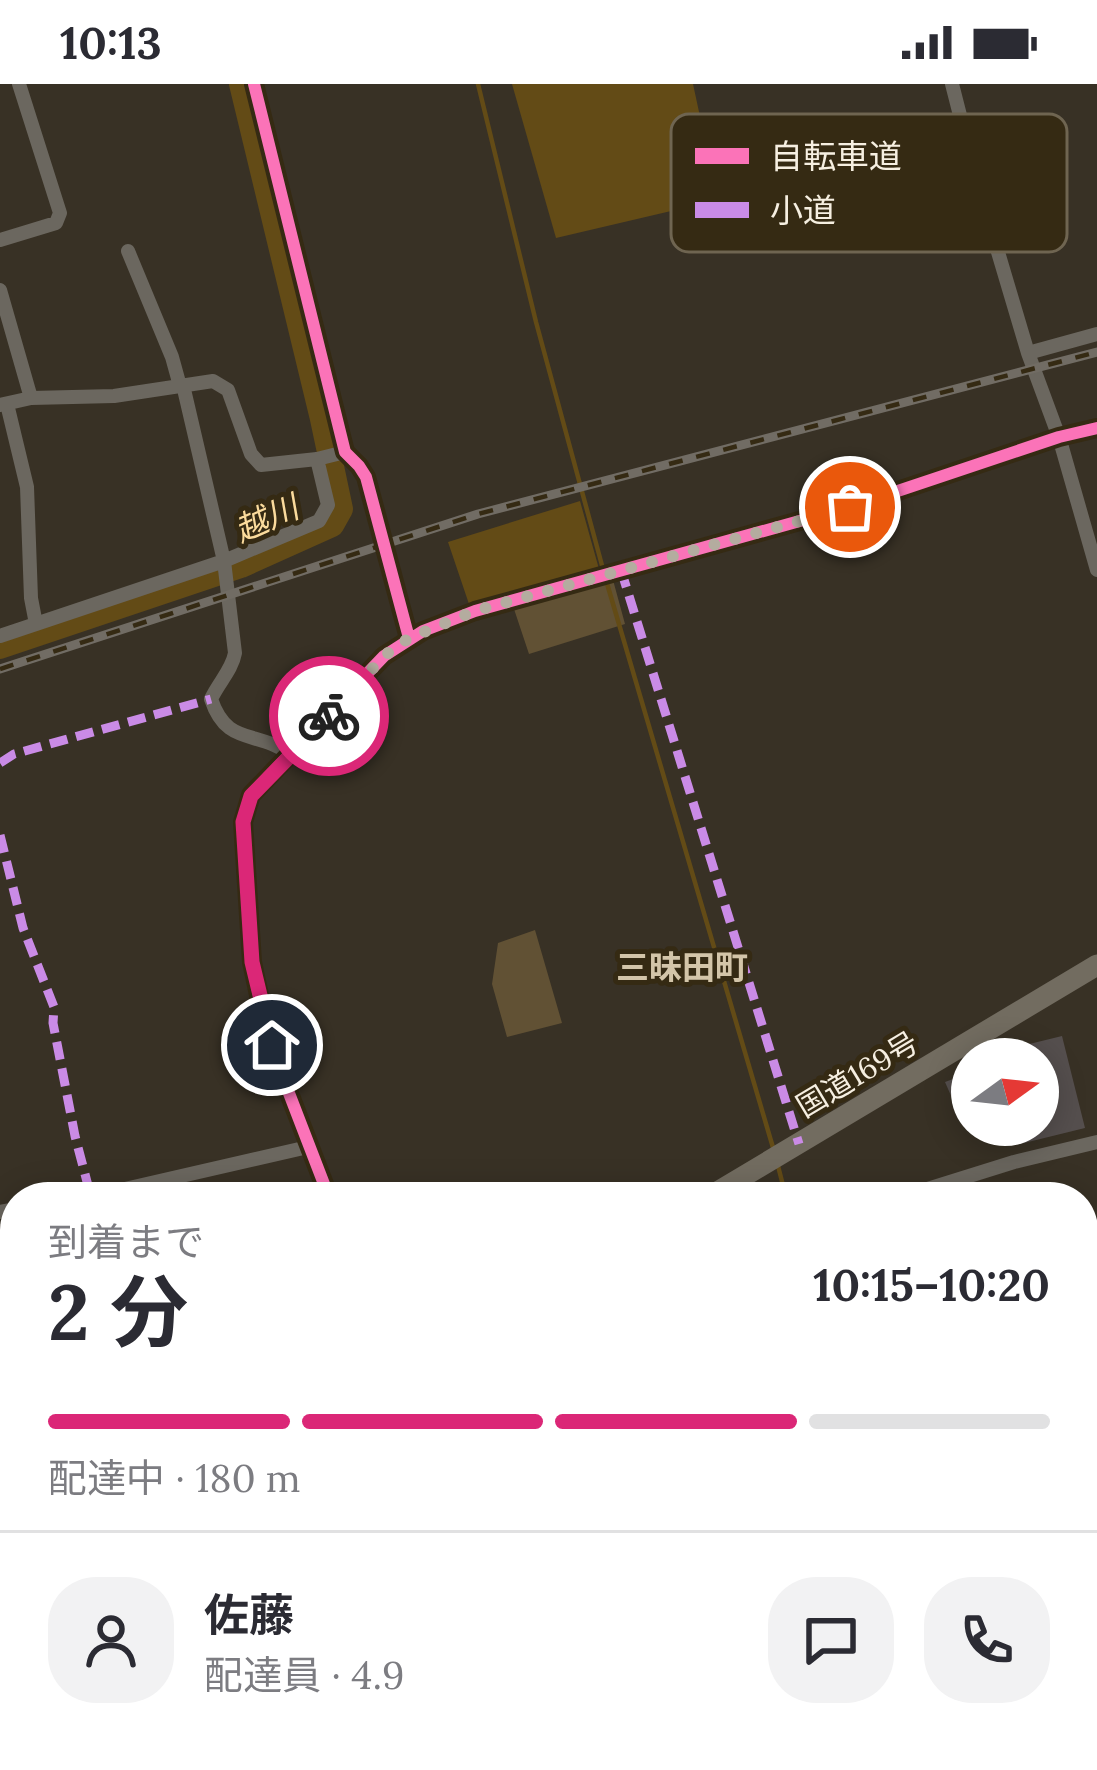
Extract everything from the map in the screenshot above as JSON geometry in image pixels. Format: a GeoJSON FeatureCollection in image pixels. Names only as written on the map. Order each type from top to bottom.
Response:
{"type":"FeatureCollection","features":[{"type":"Feature","properties":{"kind":"highway","name":"国道169号"},"geometry":{"type":"LineString","coordinates":[[734,1182],[1097,964]]}},
{"type":"Feature","properties":{"kind":"street"},"geometry":{"type":"LineString","coordinates":[[0,240],[56,223],[60,213],[19,84]]}},
{"type":"Feature","properties":{"kind":"street"},"geometry":{"type":"LineString","coordinates":[[254,84],[345,452],[366,477],[409,638]]}},
{"type":"Feature","properties":{"kind":"street"},"geometry":{"type":"LineString","coordinates":[[952,84],[960,114]]}},
{"type":"Feature","properties":{"kind":"street"},"geometry":{"type":"LineString","coordinates":[[128,251],[181,385],[224,560],[235,653],[212,699],[217,716],[235,732],[276,744],[292,755]]}},
{"type":"Feature","properties":{"kind":"street"},"geometry":{"type":"LineString","coordinates":[[998,252],[1028,353],[1060,437],[1097,570]]}},
{"type":"Feature","properties":{"kind":"street"},"geometry":{"type":"LineString","coordinates":[[0,290],[32,398]]}},
{"type":"Feature","properties":{"kind":"street"},"geometry":{"type":"LineString","coordinates":[[1028,353],[1097,334]]}},
{"type":"Feature","properties":{"kind":"street"},"geometry":{"type":"LineString","coordinates":[[36,624],[27,487],[4,404],[32,398],[114,396],[213,381],[228,390],[251,454],[261,465],[345,452]]}},
{"type":"Feature","properties":{"kind":"street"},"geometry":{"type":"LineString","coordinates":[[323,1182],[263,1014],[252,962],[243,822],[251,796],[384,656],[409,638],[475,611],[850,507],[1097,428]]}},
{"type":"Feature","properties":{"kind":"street"},"geometry":{"type":"LineString","coordinates":[[0,636],[224,560],[319,521],[328,505],[316,459]]}},
{"type":"Feature","properties":{"kind":"street"},"geometry":{"type":"LineString","coordinates":[[950,1182],[1097,1142]]}},
{"type":"Feature","properties":{"kind":"street"},"geometry":{"type":"LineString","coordinates":[[155,1182],[308,1147]]}},
{"type":"Feature","properties":{"kind":"shaded area"},"geometry":{"type":"Polygon","coordinates":[[[512,84],[693,84],[699,114],[671,114],[671,211],[556,238],[512,84]]]}},
{"type":"Feature","properties":{"kind":"shaded area"},"geometry":{"type":"Polygon","coordinates":[[[580,501],[599,569],[470,607],[448,542],[580,501]]]}},
{"type":"Feature","properties":{"kind":"shaded area"},"geometry":{"type":"Polygon","coordinates":[[[613,580],[625,624],[529,654],[513,606],[613,580]]]}},
{"type":"Feature","properties":{"kind":"shaded area"},"geometry":{"type":"Polygon","coordinates":[[[535,930],[562,1023],[507,1037],[492,984],[498,943],[535,930]]]}},
{"type":"Feature","properties":{"kind":"building"},"geometry":{"type":"Polygon","coordinates":[[[1062,1036],[1085,1128],[1059,1134],[1059,1038],[1054,1038],[1062,1036]]]}},
{"type":"Feature","properties":{"kind":"waterway","name":"越川"},"geometry":{"type":"LineString","coordinates":[[0,647],[241,566],[332,525],[341,509],[241,84]]}},
{"type":"Feature","properties":{"kind":"waterway"},"geometry":{"type":"LineString","coordinates":[[478,84],[603,569]]}},
{"type":"Feature","properties":{"kind":"waterway"},"geometry":{"type":"LineString","coordinates":[[606,580],[774,1151]]}},
{"type":"Feature","properties":{"kind":"waterway"},"geometry":{"type":"LineString","coordinates":[[777,1162],[782,1182]]}},
{"type":"Feature","properties":{"kind":"railway"},"geometry":{"type":"LineString","coordinates":[[0,669],[478,514],[1097,352]]}},
{"type":"Feature","properties":{"kind":"marked path"},"geometry":{"type":"LineString","coordinates":[[621,570],[799,1144]]}},
{"type":"Feature","properties":{"kind":"marked path"},"geometry":{"type":"LineString","coordinates":[[0,763],[14,754],[211,699]]}},
{"type":"Feature","properties":{"kind":"marked path"},"geometry":{"type":"LineString","coordinates":[[0,835],[23,928],[54,1007],[53,1023],[87,1182]]}},
{"type":"Feature","properties":{"kind":"cycle path"},"geometry":{"type":"LineString","coordinates":[[254,84],[345,452],[366,477],[409,638]]}},
{"type":"Feature","properties":{"kind":"cycle path"},"geometry":{"type":"LineString","coordinates":[[323,1182],[263,1014],[252,962],[243,822],[251,795],[384,656],[423,631],[475,611],[850,507],[1097,428]]}},
{"type":"Feature","properties":{"kind":"way so far"},"geometry":{"type":"LineString","coordinates":[[329,716],[384,656],[423,631],[475,611],[850,507]]}},
{"type":"Feature","properties":{"kind":"district","name":"三昧田町"},"geometry":{"type":"Point","coordinates":[682,967]}},
{"type":"Feature","properties":{"kind":"route"},"geometry":{"type":"LineString","coordinates":[[272,1045],[252,962],[243,822],[251,796],[329,716]]}}]}
